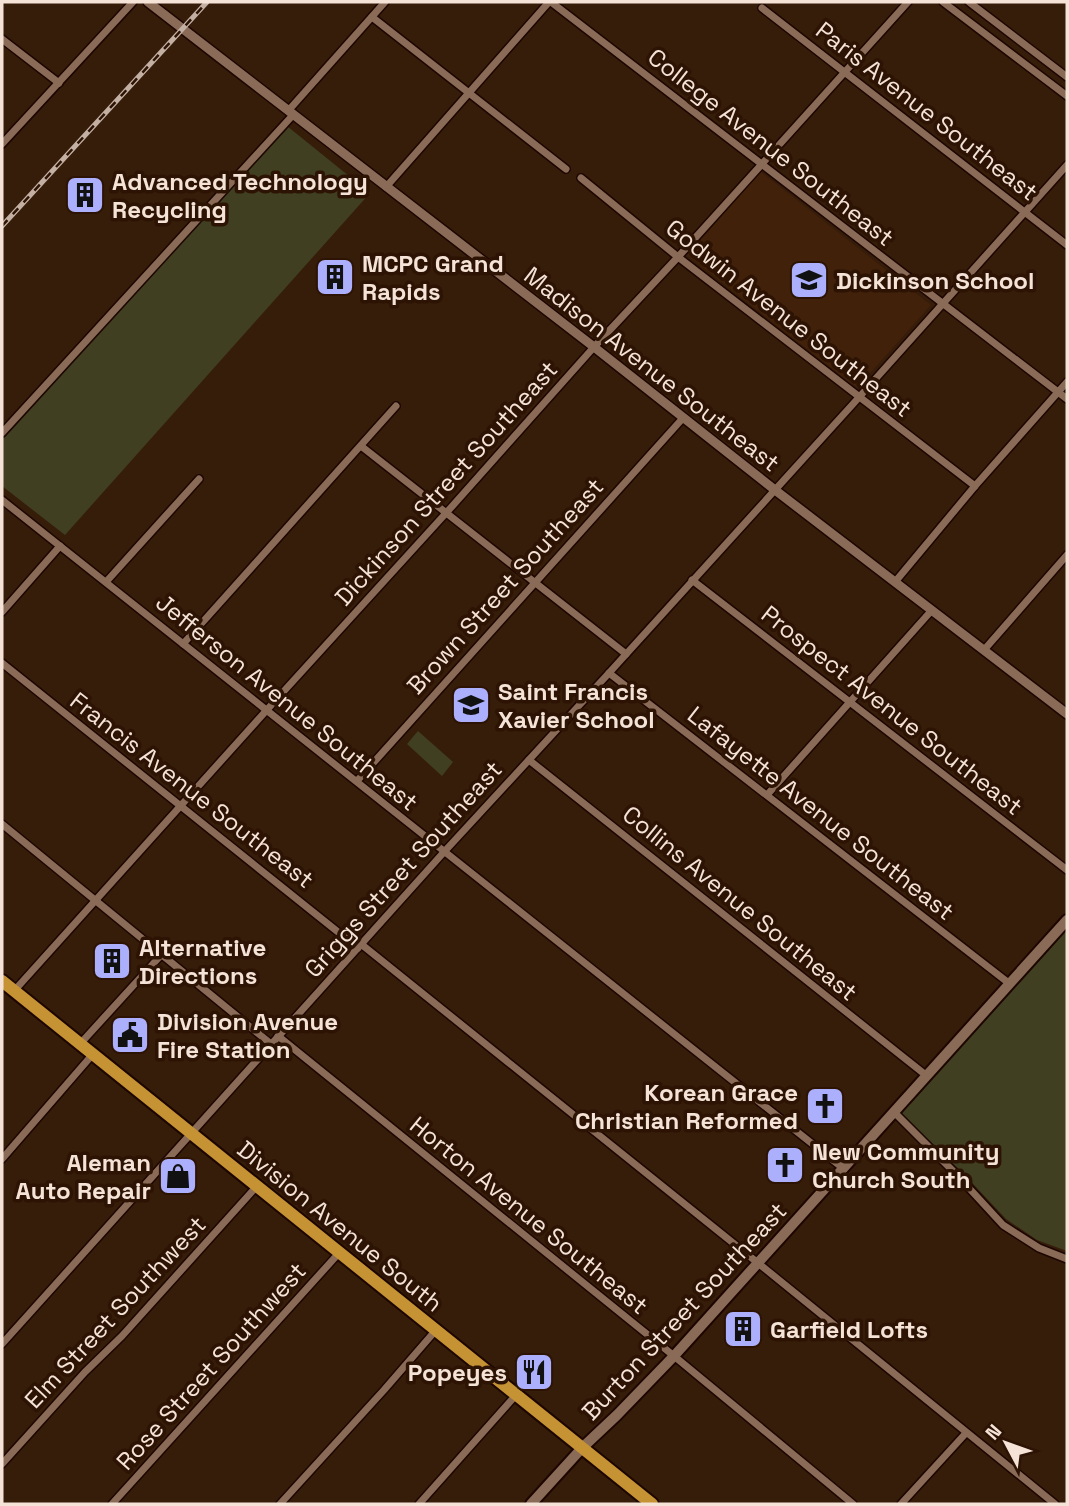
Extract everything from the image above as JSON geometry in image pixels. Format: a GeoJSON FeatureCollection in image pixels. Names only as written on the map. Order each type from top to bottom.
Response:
{"type":"FeatureCollection","features":[{"type":"Feature","properties":{"kind":"main road","name":"Burton Street Southeast"},"geometry":{"type":"LineString","coordinates":[[531,1504],[582,1448],[674,1356],[1067,920]]}},
{"type":"Feature","properties":{"kind":"main road","name":"Division Avenue South"},"geometry":{"type":"LineString","coordinates":[[2,981],[652,1504]]}},
{"type":"Feature","properties":{"kind":"street"},"geometry":{"type":"LineString","coordinates":[[2,144],[133,2]]}},
{"type":"Feature","properties":{"kind":"street","name":"Madison Avenue Southeast"},"geometry":{"type":"LineString","coordinates":[[148,2],[1067,715]]}},
{"type":"Feature","properties":{"kind":"street"},"geometry":{"type":"LineString","coordinates":[[2,433],[291,113],[385,2]]}},
{"type":"Feature","properties":{"kind":"street"},"geometry":{"type":"LineString","coordinates":[[386,187],[550,2]]}},
{"type":"Feature","properties":{"kind":"street","name":"College Avenue Southeast"},"geometry":{"type":"LineString","coordinates":[[550,2],[1067,399]]}},
{"type":"Feature","properties":{"kind":"street","name":"Dickinson Street Southeast"},"geometry":{"type":"LineString","coordinates":[[14,991],[593,347],[908,2]]}},
{"type":"Feature","properties":{"kind":"street"},"geometry":{"type":"LineString","coordinates":[[943,2],[1067,96]]}},
{"type":"Feature","properties":{"kind":"street"},"geometry":{"type":"LineString","coordinates":[[969,2],[1067,77]]}},
{"type":"Feature","properties":{"kind":"street","name":"Paris Avenue Southeast"},"geometry":{"type":"LineString","coordinates":[[762,8],[1067,245]]}},
{"type":"Feature","properties":{"kind":"street"},"geometry":{"type":"LineString","coordinates":[[372,17],[566,169]]}},
{"type":"Feature","properties":{"kind":"street"},"geometry":{"type":"LineString","coordinates":[[2,39],[59,83]]}},
{"type":"Feature","properties":{"kind":"street","name":"Griggs Street Southeast"},"geometry":{"type":"LineString","coordinates":[[2,1344],[1067,165]]}},
{"type":"Feature","properties":{"kind":"street","name":"Godwin Avenue Southeast"},"geometry":{"type":"LineString","coordinates":[[581,178],[678,257],[975,486]]}},
{"type":"Feature","properties":{"kind":"street"},"geometry":{"type":"LineString","coordinates":[[895,582],[1067,382]]}},
{"type":"Feature","properties":{"kind":"street"},"geometry":{"type":"LineString","coordinates":[[183,643],[396,406]]}},
{"type":"Feature","properties":{"kind":"street","name":"Brown Street Southeast"},"geometry":{"type":"LineString","coordinates":[[357,781],[683,418]]}},
{"type":"Feature","properties":{"kind":"street"},"geometry":{"type":"LineString","coordinates":[[360,446],[626,654]]}},
{"type":"Feature","properties":{"kind":"street"},"geometry":{"type":"LineString","coordinates":[[106,582],[200,479]]}},
{"type":"Feature","properties":{"kind":"street","name":"Jefferson Avenue Southeast"},"geometry":{"type":"LineString","coordinates":[[2,500],[844,1169]]}},
{"type":"Feature","properties":{"kind":"street"},"geometry":{"type":"LineString","coordinates":[[2,612],[60,546]]}},
{"type":"Feature","properties":{"kind":"street"},"geometry":{"type":"LineString","coordinates":[[984,650],[1067,555]]}},
{"type":"Feature","properties":{"kind":"street","name":"Prospect Avenue Southeast"},"geometry":{"type":"LineString","coordinates":[[692,580],[1067,870]]}},
{"type":"Feature","properties":{"kind":"street"},"geometry":{"type":"LineString","coordinates":[[766,795],[932,610]]}},
{"type":"Feature","properties":{"kind":"street","name":"Francis Avenue Southeast"},"geometry":{"type":"LineString","coordinates":[[2,663],[758,1263],[1055,1504]]}},
{"type":"Feature","properties":{"kind":"street","name":"Lafayette Avenue Southeast"},"geometry":{"type":"LineString","coordinates":[[609,673],[1010,984]]}},
{"type":"Feature","properties":{"kind":"street","name":"Collins Avenue Southeast"},"geometry":{"type":"LineString","coordinates":[[529,760],[927,1076]]}},
{"type":"Feature","properties":{"kind":"street"},"geometry":{"type":"LineString","coordinates":[[2,824],[271,1044]]}},
{"type":"Feature","properties":{"kind":"street"},"geometry":{"type":"LineString","coordinates":[[80,1044],[162,954]]}},
{"type":"Feature","properties":{"kind":"street","name":"Horton Avenue Southeast"},"geometry":{"type":"LineString","coordinates":[[278,1037],[853,1504]]}},
{"type":"Feature","properties":{"kind":"street"},"geometry":{"type":"LineString","coordinates":[[2,1159],[93,1054]]}},
{"type":"Feature","properties":{"kind":"street"},"geometry":{"type":"LineString","coordinates":[[894,1113],[1003,1225],[1039,1248],[1067,1259]]}},
{"type":"Feature","properties":{"kind":"street","name":"Elm Street Southwest"},"geometry":{"type":"LineString","coordinates":[[2,1464],[257,1186]]}},
{"type":"Feature","properties":{"kind":"street","name":"Rose Street Southwest"},"geometry":{"type":"LineString","coordinates":[[112,1504],[339,1253]]}},
{"type":"Feature","properties":{"kind":"street"},"geometry":{"type":"LineString","coordinates":[[280,1504],[436,1330]]}},
{"type":"Feature","properties":{"kind":"street"},"geometry":{"type":"LineString","coordinates":[[419,1504],[516,1395]]}},
{"type":"Feature","properties":{"kind":"street"},"geometry":{"type":"LineString","coordinates":[[901,1504],[967,1433]]}},
{"type":"Feature","properties":{"kind":"shaded area"},"geometry":{"type":"Polygon","coordinates":[[[287,126],[370,193],[65,535],[2,486],[2,438],[287,126]]]}},
{"type":"Feature","properties":{"kind":"shaded area","name":"Dickinson School"},"geometry":{"type":"Polygon","coordinates":[[[761,172],[931,305],[857,388],[687,255],[761,172]]]}},
{"type":"Feature","properties":{"kind":"shaded area"},"geometry":{"type":"Polygon","coordinates":[[[418,731],[453,762],[442,776],[407,744],[418,731]]]}},
{"type":"Feature","properties":{"kind":"shaded area"},"geometry":{"type":"Polygon","coordinates":[[[1067,928],[1067,1251],[1037,1240],[1006,1219],[959,1169],[897,1115],[1067,928]]]}},
{"type":"Feature","properties":{"kind":"railway"},"geometry":{"type":"LineString","coordinates":[[2,226],[207,2]]}},
{"type":"Feature","properties":{"kind":"place","name":"Advanced Technology Recycling"},"geometry":{"type":"Point","coordinates":[85,195]}},
{"type":"Feature","properties":{"kind":"place","name":"MCPC Grand Rapids"},"geometry":{"type":"Point","coordinates":[335,277]}},
{"type":"Feature","properties":{"kind":"place","name":"Dickinson School"},"geometry":{"type":"Point","coordinates":[809,280]}},
{"type":"Feature","properties":{"kind":"place","name":"Saint Francis Xavier School"},"geometry":{"type":"Point","coordinates":[471,705]}},
{"type":"Feature","properties":{"kind":"place","name":"Alternative Directions"},"geometry":{"type":"Point","coordinates":[112,961]}},
{"type":"Feature","properties":{"kind":"place","name":"Division Avenue Fire Station"},"geometry":{"type":"Point","coordinates":[130,1035]}},
{"type":"Feature","properties":{"kind":"place","name":"Korean Grace Christian Reformed"},"geometry":{"type":"Point","coordinates":[825,1106]}},
{"type":"Feature","properties":{"kind":"place","name":"New Community Church South"},"geometry":{"type":"Point","coordinates":[785,1165]}},
{"type":"Feature","properties":{"kind":"place","name":"Aleman Auto Repair"},"geometry":{"type":"Point","coordinates":[178,1176]}},
{"type":"Feature","properties":{"kind":"place","name":"Garfield Lofts"},"geometry":{"type":"Point","coordinates":[743,1329]}},
{"type":"Feature","properties":{"kind":"place","name":"Popeyes"},"geometry":{"type":"Point","coordinates":[534,1372]}}]}
